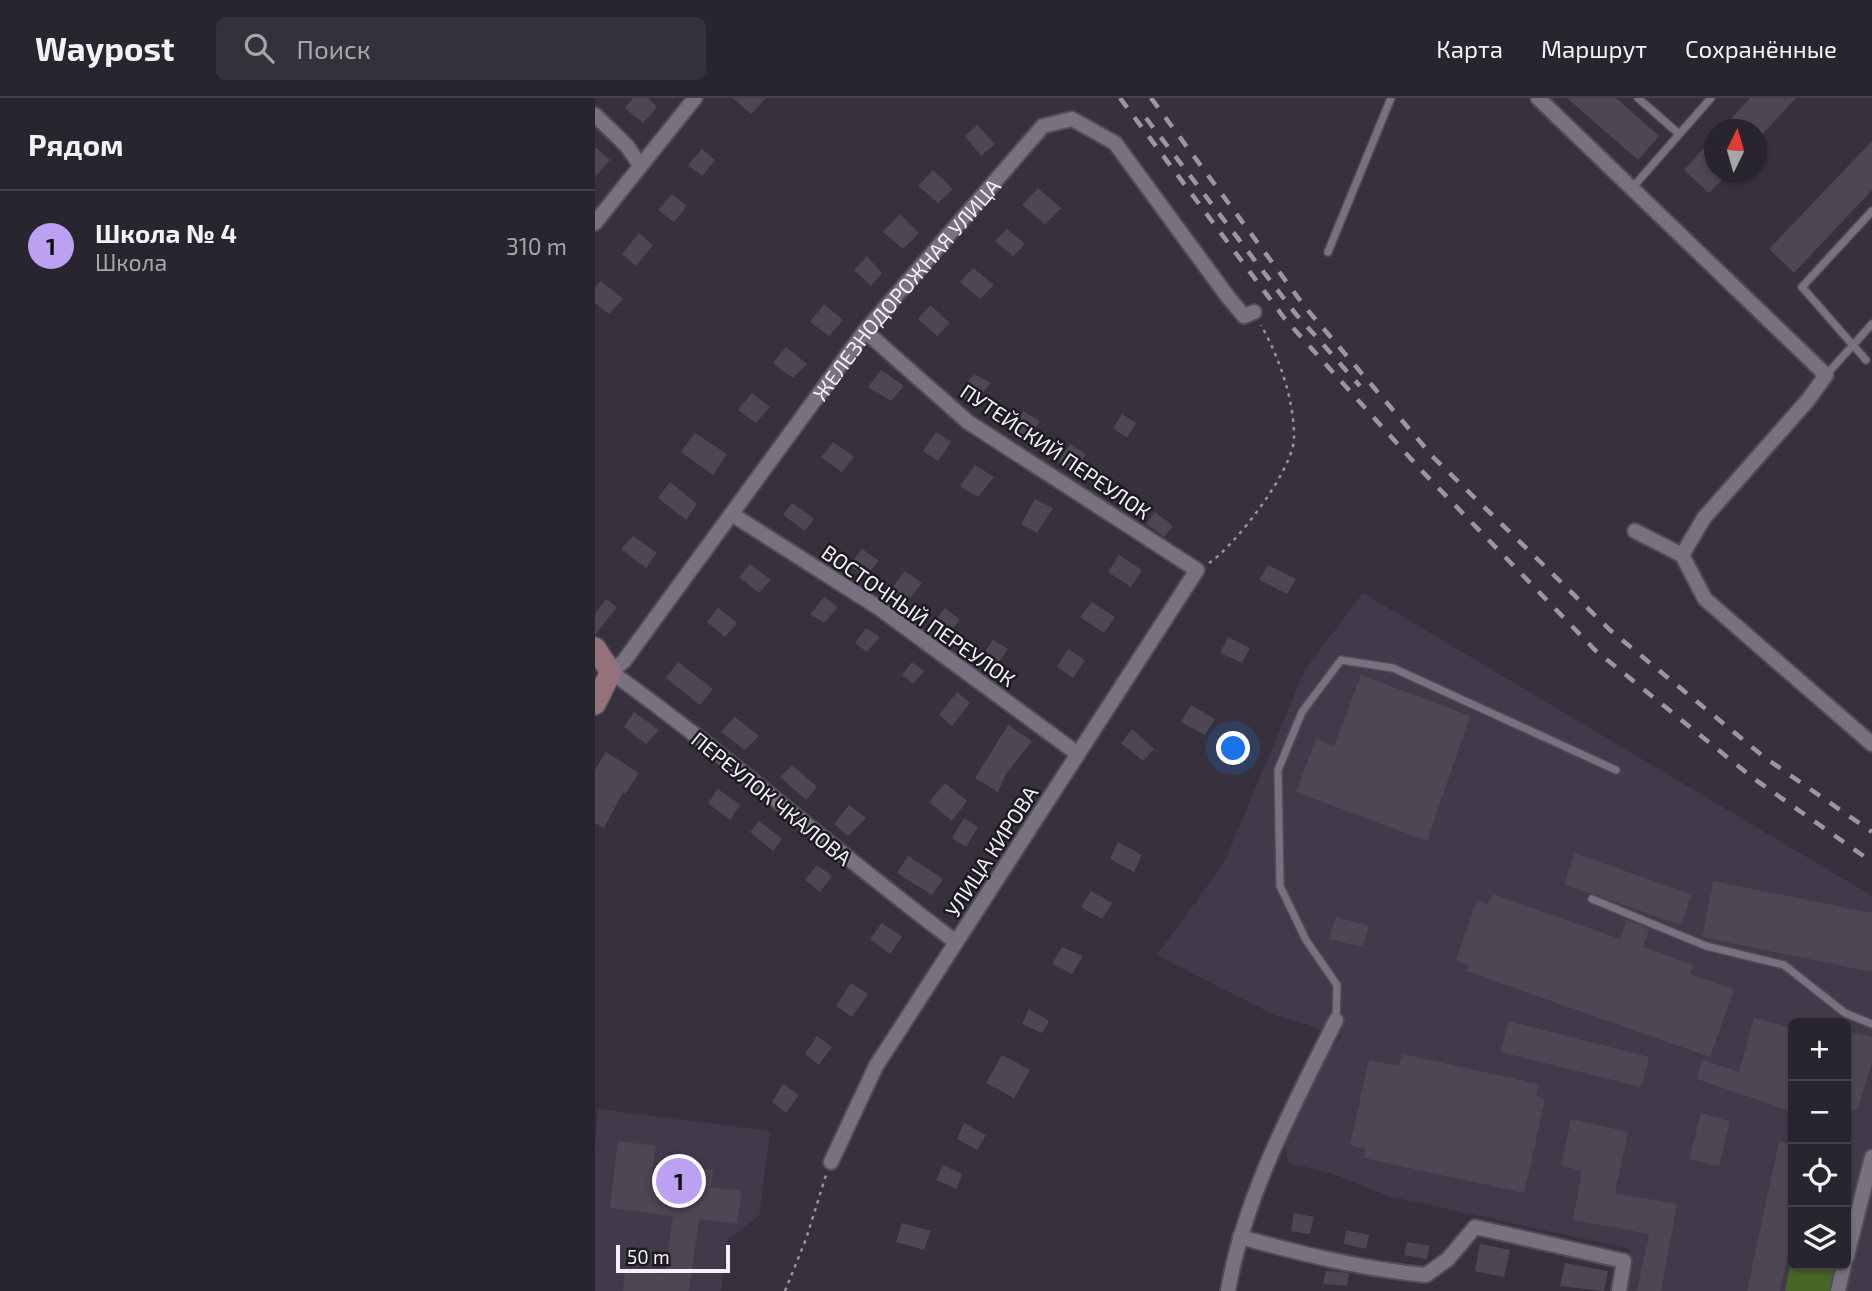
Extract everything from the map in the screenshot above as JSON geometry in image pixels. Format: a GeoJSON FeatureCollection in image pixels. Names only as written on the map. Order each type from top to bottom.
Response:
{"type":"FeatureCollection","features":[{"type":"Feature","properties":{"kind":"street"},"geometry":{"type":"LineString","coordinates":[[595,223],[695,98]]}},
{"type":"Feature","properties":{"kind":"street"},"geometry":{"type":"LineString","coordinates":[[1538,98],[1826,375],[1808,400],[1704,518],[1682,555]]}},
{"type":"Feature","properties":{"kind":"street"},"geometry":{"type":"LineString","coordinates":[[595,115],[627,146],[640,166]]}},
{"type":"Feature","properties":{"kind":"street","name":"ЖЕЛЕЗНОДОРОЖНАЯ УЛИЦА"},"geometry":{"type":"LineString","coordinates":[[595,704],[611,672],[624,661],[733,515],[865,331],[1043,126],[1072,119],[1115,143],[1228,297],[1244,316],[1254,312]]}},
{"type":"Feature","properties":{"kind":"street","name":"ПУТЕЙСКИЙ ПЕРЕУЛОК"},"geometry":{"type":"LineString","coordinates":[[865,331],[968,422],[1197,570]]}},
{"type":"Feature","properties":{"kind":"street","name":"ВОСТОЧНЫЙ ПЕРЕУЛОК"},"geometry":{"type":"LineString","coordinates":[[733,515],[879,608],[1078,754]]}},
{"type":"Feature","properties":{"kind":"street"},"geometry":{"type":"LineString","coordinates":[[1635,531],[1682,555],[1705,599],[1872,744]]}},
{"type":"Feature","properties":{"kind":"street","name":"УЛИЦА КИРОВА"},"geometry":{"type":"LineString","coordinates":[[831,1162],[876,1066],[1197,570]]}},
{"type":"Feature","properties":{"kind":"street","name":"ПЕРЕУЛОК ЧКАЛОВА"},"geometry":{"type":"LineString","coordinates":[[595,648],[611,672],[672,716],[875,882],[956,942]]}},
{"type":"Feature","properties":{"kind":"street"},"geometry":{"type":"LineString","coordinates":[[1229,1291],[1240,1237],[1299,1096],[1336,1020]]}},
{"type":"Feature","properties":{"kind":"street"},"geometry":{"type":"LineString","coordinates":[[1851,1239],[1872,1157]]}},
{"type":"Feature","properties":{"kind":"street"},"geometry":{"type":"LineString","coordinates":[[1240,1237],[1371,1269],[1426,1275],[1448,1259],[1475,1227],[1624,1261],[1619,1291]]}},
{"type":"Feature","properties":{"kind":"street"},"geometry":{"type":"LineString","coordinates":[[1838,1291],[1843,1270]]}},
{"type":"Feature","properties":{"kind":"lane"},"geometry":{"type":"LineString","coordinates":[[1328,252],[1391,98]]}},
{"type":"Feature","properties":{"kind":"lane"},"geometry":{"type":"LineString","coordinates":[[1638,98],[1678,133]]}},
{"type":"Feature","properties":{"kind":"lane"},"geometry":{"type":"LineString","coordinates":[[1633,187],[1710,98]]}},
{"type":"Feature","properties":{"kind":"lane"},"geometry":{"type":"LineString","coordinates":[[1867,360],[1802,287],[1872,211]]}},
{"type":"Feature","properties":{"kind":"lane"},"geometry":{"type":"LineString","coordinates":[[1826,375],[1872,324]]}},
{"type":"Feature","properties":{"kind":"lane"},"geometry":{"type":"LineString","coordinates":[[1336,1020],[1337,985],[1306,940],[1280,886],[1277,770],[1302,712],[1341,660],[1393,667],[1616,770]]}},
{"type":"Feature","properties":{"kind":"lane"},"geometry":{"type":"LineString","coordinates":[[1592,899],[1706,946],[1784,965],[1845,1013],[1872,1024]]}},
{"type":"Feature","properties":{"kind":"path"},"geometry":{"type":"LineString","coordinates":[[1197,570],[1222,554],[1247,525],[1282,472],[1295,439],[1275,349],[1254,312]]}},
{"type":"Feature","properties":{"kind":"path"},"geometry":{"type":"LineString","coordinates":[[785,1291],[806,1239],[831,1162]]}},
{"type":"Feature","properties":{"kind":"shaded area"},"geometry":{"type":"Polygon","coordinates":[[[1363,593],[1872,896],[1872,1291],[1626,1291],[1631,1249],[1388,1196],[1331,1173],[1289,1163],[1277,1120],[1342,1035],[1272,1014],[1157,955],[1224,863],[1305,670],[1363,593]]]}},
{"type":"Feature","properties":{"kind":"shaded area"},"geometry":{"type":"Polygon","coordinates":[[[598,1109],[770,1131],[759,1216],[727,1240],[721,1291],[595,1291],[595,1147],[598,1109]]]}},
{"type":"Feature","properties":{"kind":"green space"},"geometry":{"type":"Polygon","coordinates":[[[1789,1270],[1838,1270],[1836,1282],[1830,1291],[1785,1291],[1789,1270]]]}},
{"type":"Feature","properties":{"kind":"building"},"geometry":{"type":"Polygon","coordinates":[[[633,98],[648,98],[657,107],[643,123],[625,108],[633,98]]]}},
{"type":"Feature","properties":{"kind":"building"},"geometry":{"type":"Polygon","coordinates":[[[733,98],[766,98],[751,114],[733,98]]]}},
{"type":"Feature","properties":{"kind":"building"},"geometry":{"type":"Polygon","coordinates":[[[1567,98],[1616,98],[1659,136],[1638,160],[1567,98]]]}},
{"type":"Feature","properties":{"kind":"building"},"geometry":{"type":"Polygon","coordinates":[[[1750,98],[1796,98],[1767,129],[1767,119],[1731,119],[1750,98]]]}},
{"type":"Feature","properties":{"kind":"building"},"geometry":{"type":"Polygon","coordinates":[[[977,125],[995,144],[981,156],[965,136],[977,125]]]}},
{"type":"Feature","properties":{"kind":"building"},"geometry":{"type":"Polygon","coordinates":[[[1872,141],[1872,190],[1794,273],[1769,249],[1872,141]]]}},
{"type":"Feature","properties":{"kind":"building"},"geometry":{"type":"Polygon","coordinates":[[[595,147],[610,160],[595,177],[595,147]]]}},
{"type":"Feature","properties":{"kind":"building"},"geometry":{"type":"Polygon","coordinates":[[[1704,148],[1704,182],[1719,182],[1709,193],[1684,170],[1704,148]]]}},
{"type":"Feature","properties":{"kind":"building"},"geometry":{"type":"Polygon","coordinates":[[[702,149],[715,160],[702,176],[688,165],[702,149]]]}},
{"type":"Feature","properties":{"kind":"building"},"geometry":{"type":"Polygon","coordinates":[[[933,170],[953,189],[938,203],[918,186],[933,170]]]}},
{"type":"Feature","properties":{"kind":"building"},"geometry":{"type":"Polygon","coordinates":[[[1038,188],[1061,208],[1045,224],[1022,205],[1038,188]]]}},
{"type":"Feature","properties":{"kind":"building"},"geometry":{"type":"Polygon","coordinates":[[[672,194],[687,206],[674,222],[658,210],[672,194]]]}},
{"type":"Feature","properties":{"kind":"building"},"geometry":{"type":"Polygon","coordinates":[[[900,214],[919,233],[903,249],[883,232],[900,214]]]}},
{"type":"Feature","properties":{"kind":"building"},"geometry":{"type":"Polygon","coordinates":[[[1007,229],[1025,244],[1013,256],[995,241],[1007,229]]]}},
{"type":"Feature","properties":{"kind":"building"},"geometry":{"type":"Polygon","coordinates":[[[639,233],[653,245],[636,266],[622,254],[639,233]]]}},
{"type":"Feature","properties":{"kind":"building"},"geometry":{"type":"Polygon","coordinates":[[[867,256],[882,273],[871,286],[854,270],[867,256]]]}},
{"type":"Feature","properties":{"kind":"building"},"geometry":{"type":"Polygon","coordinates":[[[973,268],[994,285],[980,299],[960,282],[973,268]]]}},
{"type":"Feature","properties":{"kind":"building"},"geometry":{"type":"Polygon","coordinates":[[[601,281],[623,299],[609,314],[595,303],[595,287],[601,281]]]}},
{"type":"Feature","properties":{"kind":"building"},"geometry":{"type":"Polygon","coordinates":[[[824,304],[843,320],[829,336],[810,322],[824,304]]]}},
{"type":"Feature","properties":{"kind":"building"},"geometry":{"type":"Polygon","coordinates":[[[930,305],[950,323],[937,336],[918,319],[930,305]]]}},
{"type":"Feature","properties":{"kind":"building"},"geometry":{"type":"Polygon","coordinates":[[[786,347],[807,364],[793,378],[773,363],[786,347]]]}},
{"type":"Feature","properties":{"kind":"building"},"geometry":{"type":"Polygon","coordinates":[[[881,370],[904,386],[891,401],[868,387],[881,370]]]}},
{"type":"Feature","properties":{"kind":"building"},"geometry":{"type":"Polygon","coordinates":[[[974,374],[991,383],[973,404],[958,394],[974,374]]]}},
{"type":"Feature","properties":{"kind":"building"},"geometry":{"type":"Polygon","coordinates":[[[752,393],[770,407],[756,423],[738,410],[752,393]]]}},
{"type":"Feature","properties":{"kind":"building"},"geometry":{"type":"Polygon","coordinates":[[[1023,411],[1040,421],[1028,440],[1011,430],[1023,411]]]}},
{"type":"Feature","properties":{"kind":"building"},"geometry":{"type":"Polygon","coordinates":[[[1122,414],[1136,423],[1127,438],[1113,428],[1122,414]]]}},
{"type":"Feature","properties":{"kind":"building"},"geometry":{"type":"Polygon","coordinates":[[[936,432],[951,442],[938,461],[923,451],[936,432]]]}},
{"type":"Feature","properties":{"kind":"building"},"geometry":{"type":"Polygon","coordinates":[[[695,433],[727,454],[713,475],[681,452],[695,433]]]}},
{"type":"Feature","properties":{"kind":"building"},"geometry":{"type":"Polygon","coordinates":[[[833,442],[854,457],[842,472],[821,457],[833,442]]]}},
{"type":"Feature","properties":{"kind":"building"},"geometry":{"type":"Polygon","coordinates":[[[1070,444],[1086,454],[1074,473],[1058,462],[1070,444]]]}},
{"type":"Feature","properties":{"kind":"building"},"geometry":{"type":"Polygon","coordinates":[[[975,465],[994,477],[978,497],[960,486],[975,465]]]}},
{"type":"Feature","properties":{"kind":"building"},"geometry":{"type":"Polygon","coordinates":[[[670,482],[697,504],[686,520],[658,498],[670,482]]]}},
{"type":"Feature","properties":{"kind":"building"},"geometry":{"type":"Polygon","coordinates":[[[1035,499],[1053,508],[1037,533],[1021,524],[1035,499]]]}},
{"type":"Feature","properties":{"kind":"building"},"geometry":{"type":"Polygon","coordinates":[[[792,503],[814,519],[805,531],[783,515],[792,503]]]}},
{"type":"Feature","properties":{"kind":"building"},"geometry":{"type":"Polygon","coordinates":[[[1155,512],[1173,526],[1164,537],[1146,524],[1155,512]]]}},
{"type":"Feature","properties":{"kind":"building"},"geometry":{"type":"Polygon","coordinates":[[[633,536],[657,553],[646,568],[621,549],[633,536]]]}},
{"type":"Feature","properties":{"kind":"building"},"geometry":{"type":"Polygon","coordinates":[[[862,549],[879,561],[865,577],[849,565],[862,549]]]}},
{"type":"Feature","properties":{"kind":"building"},"geometry":{"type":"Polygon","coordinates":[[[1119,555],[1142,570],[1131,587],[1108,572],[1119,555]]]}},
{"type":"Feature","properties":{"kind":"building"},"geometry":{"type":"Polygon","coordinates":[[[750,564],[771,580],[759,593],[739,577],[750,564]]]}},
{"type":"Feature","properties":{"kind":"building"},"geometry":{"type":"Polygon","coordinates":[[[1268,565],[1296,579],[1287,594],[1259,580],[1268,565]]]}},
{"type":"Feature","properties":{"kind":"building"},"geometry":{"type":"Polygon","coordinates":[[[905,571],[922,583],[906,603],[890,590],[905,571]]]}},
{"type":"Feature","properties":{"kind":"building"},"geometry":{"type":"Polygon","coordinates":[[[824,597],[838,607],[824,623],[810,614],[824,597]]]}},
{"type":"Feature","properties":{"kind":"building"},"geometry":{"type":"Polygon","coordinates":[[[606,599],[617,607],[595,635],[595,614],[606,599]]]}},
{"type":"Feature","properties":{"kind":"building"},"geometry":{"type":"Polygon","coordinates":[[[1092,602],[1115,617],[1104,633],[1080,617],[1092,602]]]}},
{"type":"Feature","properties":{"kind":"building"},"geometry":{"type":"Polygon","coordinates":[[[718,608],[737,623],[725,637],[707,622],[718,608]]]}},
{"type":"Feature","properties":{"kind":"building"},"geometry":{"type":"Polygon","coordinates":[[[945,608],[960,620],[948,634],[934,622],[945,608]]]}},
{"type":"Feature","properties":{"kind":"building"},"geometry":{"type":"Polygon","coordinates":[[[866,628],[880,637],[867,652],[855,643],[866,628]]]}},
{"type":"Feature","properties":{"kind":"building"},"geometry":{"type":"Polygon","coordinates":[[[1228,637],[1250,648],[1242,663],[1220,653],[1228,637]]]}},
{"type":"Feature","properties":{"kind":"building"},"geometry":{"type":"Polygon","coordinates":[[[993,640],[1008,649],[996,666],[982,656],[993,640]]]}},
{"type":"Feature","properties":{"kind":"building"},"geometry":{"type":"Polygon","coordinates":[[[1068,649],[1085,660],[1073,678],[1057,667],[1068,649]]]}},
{"type":"Feature","properties":{"kind":"building"},"geometry":{"type":"Polygon","coordinates":[[[678,662],[713,689],[700,705],[666,678],[678,662]]]}},
{"type":"Feature","properties":{"kind":"building"},"geometry":{"type":"Polygon","coordinates":[[[912,662],[924,671],[913,684],[902,675],[912,662]]]}},
{"type":"Feature","properties":{"kind":"building"},"geometry":{"type":"Polygon","coordinates":[[[1361,675],[1470,716],[1427,841],[1296,792],[1316,739],[1334,746],[1361,675]]]}},
{"type":"Feature","properties":{"kind":"building"},"geometry":{"type":"Polygon","coordinates":[[[957,692],[970,703],[952,726],[939,715],[957,692]]]}},
{"type":"Feature","properties":{"kind":"building"},"geometry":{"type":"Polygon","coordinates":[[[1191,705],[1215,719],[1205,735],[1181,722],[1191,705]]]}},
{"type":"Feature","properties":{"kind":"building"},"geometry":{"type":"Polygon","coordinates":[[[634,712],[659,730],[646,744],[624,727],[634,712]]]}},
{"type":"Feature","properties":{"kind":"building"},"geometry":{"type":"Polygon","coordinates":[[[735,717],[759,736],[745,750],[721,732],[735,717]]]}},
{"type":"Feature","properties":{"kind":"building"},"geometry":{"type":"Polygon","coordinates":[[[1008,725],[1032,741],[1006,774],[998,792],[975,778],[1008,725]]]}},
{"type":"Feature","properties":{"kind":"building"},"geometry":{"type":"Polygon","coordinates":[[[1132,729],[1154,749],[1143,761],[1121,743],[1132,729]]]}},
{"type":"Feature","properties":{"kind":"building"},"geometry":{"type":"Polygon","coordinates":[[[606,752],[639,773],[625,794],[623,792],[604,828],[595,823],[595,770],[606,752]]]}},
{"type":"Feature","properties":{"kind":"building"},"geometry":{"type":"Polygon","coordinates":[[[792,765],[817,787],[806,800],[780,777],[792,765]]]}},
{"type":"Feature","properties":{"kind":"building"},"geometry":{"type":"Polygon","coordinates":[[[945,783],[967,801],[952,821],[929,802],[945,783]]]}},
{"type":"Feature","properties":{"kind":"building"},"geometry":{"type":"Polygon","coordinates":[[[718,789],[740,805],[730,820],[708,803],[718,789]]]}},
{"type":"Feature","properties":{"kind":"building"},"geometry":{"type":"Polygon","coordinates":[[[849,805],[866,818],[848,836],[834,824],[849,805]]]}},
{"type":"Feature","properties":{"kind":"building"},"geometry":{"type":"Polygon","coordinates":[[[964,818],[978,827],[966,847],[952,838],[964,818]]]}},
{"type":"Feature","properties":{"kind":"building"},"geometry":{"type":"Polygon","coordinates":[[[759,821],[782,839],[773,851],[750,832],[759,821]]]}},
{"type":"Feature","properties":{"kind":"building"},"geometry":{"type":"Polygon","coordinates":[[[1118,842],[1142,855],[1134,872],[1110,859],[1118,842]]]}},
{"type":"Feature","properties":{"kind":"building"},"geometry":{"type":"Polygon","coordinates":[[[1575,853],[1692,895],[1681,925],[1564,884],[1575,853]]]}},
{"type":"Feature","properties":{"kind":"building"},"geometry":{"type":"Polygon","coordinates":[[[908,856],[943,879],[932,895],[897,873],[908,856]]]}},
{"type":"Feature","properties":{"kind":"building"},"geometry":{"type":"Polygon","coordinates":[[[817,865],[832,876],[820,892],[805,880],[817,865]]]}},
{"type":"Feature","properties":{"kind":"building"},"geometry":{"type":"Polygon","coordinates":[[[1713,881],[1872,913],[1872,972],[1702,937],[1713,881]]]}},
{"type":"Feature","properties":{"kind":"building"},"geometry":{"type":"Polygon","coordinates":[[[1091,891],[1112,903],[1102,919],[1081,907],[1091,891]]]}},
{"type":"Feature","properties":{"kind":"building"},"geometry":{"type":"Polygon","coordinates":[[[1492,894],[1620,939],[1627,920],[1649,929],[1643,947],[1693,965],[1690,974],[1734,989],[1710,1057],[1466,971],[1469,965],[1456,960],[1477,900],[1488,904],[1492,894]]]}},
{"type":"Feature","properties":{"kind":"building"},"geometry":{"type":"Polygon","coordinates":[[[1336,917],[1369,926],[1363,947],[1329,939],[1336,917]]]}},
{"type":"Feature","properties":{"kind":"building"},"geometry":{"type":"Polygon","coordinates":[[[882,923],[902,937],[890,954],[870,939],[882,923]]]}},
{"type":"Feature","properties":{"kind":"building"},"geometry":{"type":"Polygon","coordinates":[[[1062,947],[1083,956],[1072,974],[1052,964],[1062,947]]]}},
{"type":"Feature","properties":{"kind":"building"},"geometry":{"type":"Polygon","coordinates":[[[851,983],[868,994],[852,1017],[836,1006],[851,983]]]}},
{"type":"Feature","properties":{"kind":"building"},"geometry":{"type":"Polygon","coordinates":[[[1029,1009],[1049,1021],[1042,1033],[1022,1024],[1029,1009]]]}},
{"type":"Feature","properties":{"kind":"building"},"geometry":{"type":"Polygon","coordinates":[[[1754,1018],[1788,1027],[1788,1110],[1697,1079],[1702,1060],[1739,1072],[1754,1018]]]}},
{"type":"Feature","properties":{"kind":"building"},"geometry":{"type":"Polygon","coordinates":[[[1508,1021],[1649,1057],[1641,1087],[1501,1052],[1508,1021]]]}},
{"type":"Feature","properties":{"kind":"building"},"geometry":{"type":"Polygon","coordinates":[[[1851,1032],[1872,1037],[1872,1062],[1857,1111],[1851,1109],[1851,1032]]]}},
{"type":"Feature","properties":{"kind":"building"},"geometry":{"type":"Polygon","coordinates":[[[817,1036],[832,1047],[819,1065],[805,1054],[817,1036]]]}},
{"type":"Feature","properties":{"kind":"building"},"geometry":{"type":"Polygon","coordinates":[[[1402,1054],[1538,1084],[1536,1096],[1545,1099],[1524,1193],[1364,1158],[1366,1149],[1350,1145],[1369,1060],[1399,1066],[1402,1054]]]}},
{"type":"Feature","properties":{"kind":"building"},"geometry":{"type":"Polygon","coordinates":[[[1002,1055],[1030,1070],[1014,1098],[986,1083],[1002,1055]]]}},
{"type":"Feature","properties":{"kind":"building"},"geometry":{"type":"Polygon","coordinates":[[[783,1084],[799,1095],[786,1113],[772,1102],[783,1084]]]}},
{"type":"Feature","properties":{"kind":"building"},"geometry":{"type":"Polygon","coordinates":[[[1701,1113],[1730,1121],[1719,1166],[1689,1159],[1701,1113]]]}},
{"type":"Feature","properties":{"kind":"building"},"geometry":{"type":"Polygon","coordinates":[[[1571,1119],[1628,1132],[1615,1193],[1677,1204],[1661,1291],[1637,1291],[1649,1234],[1573,1220],[1582,1171],[1561,1166],[1571,1119]]]}},
{"type":"Feature","properties":{"kind":"building"},"geometry":{"type":"Polygon","coordinates":[[[964,1123],[986,1135],[977,1150],[957,1139],[964,1123]]]}},
{"type":"Feature","properties":{"kind":"building"},"geometry":{"type":"Polygon","coordinates":[[[618,1141],[656,1146],[651,1179],[687,1183],[689,1167],[713,1170],[711,1187],[742,1191],[737,1224],[699,1219],[689,1291],[623,1291],[625,1269],[665,1274],[673,1216],[610,1208],[618,1141]]]}},
{"type":"Feature","properties":{"kind":"building"},"geometry":{"type":"Polygon","coordinates":[[[1779,1142],[1788,1144],[1788,1253],[1780,1291],[1747,1291],[1779,1142]]]}},
{"type":"Feature","properties":{"kind":"building"},"geometry":{"type":"Polygon","coordinates":[[[943,1165],[962,1174],[957,1189],[936,1180],[943,1165]]]}},
{"type":"Feature","properties":{"kind":"building"},"geometry":{"type":"Polygon","coordinates":[[[1294,1213],[1314,1217],[1310,1234],[1291,1231],[1294,1213]]]}},
{"type":"Feature","properties":{"kind":"building"},"geometry":{"type":"Polygon","coordinates":[[[902,1223],[931,1231],[924,1250],[896,1242],[902,1223]]]}},
{"type":"Feature","properties":{"kind":"building"},"geometry":{"type":"Polygon","coordinates":[[[1346,1230],[1369,1235],[1366,1249],[1344,1244],[1346,1230]]]}},
{"type":"Feature","properties":{"kind":"building"},"geometry":{"type":"Polygon","coordinates":[[[1407,1242],[1430,1246],[1427,1259],[1404,1255],[1407,1242]]]}},
{"type":"Feature","properties":{"kind":"building"},"geometry":{"type":"Polygon","coordinates":[[[1480,1244],[1510,1250],[1504,1277],[1475,1271],[1480,1244]]]}},
{"type":"Feature","properties":{"kind":"building"},"geometry":{"type":"Polygon","coordinates":[[[1565,1263],[1608,1271],[1604,1291],[1560,1286],[1565,1263]]]}},
{"type":"Feature","properties":{"kind":"building"},"geometry":{"type":"Polygon","coordinates":[[[1326,1271],[1349,1273],[1347,1286],[1323,1284],[1326,1271]]]}},
{"type":"Feature","properties":{"kind":"railway"},"geometry":{"type":"LineString","coordinates":[[1120,98],[1285,319],[1421,470],[1595,650],[1753,778],[1872,862]]}},
{"type":"Feature","properties":{"kind":"railway"},"geometry":{"type":"LineString","coordinates":[[1151,98],[1305,307],[1434,458],[1610,630],[1764,757],[1872,832]]}},
{"type":"Feature","properties":{"kind":"railway"},"geometry":{"type":"LineString","coordinates":[[1146,118],[1295,313],[1360,386]]}},
{"type":"Feature","properties":{"kind":"place","name":"Школа № 4"},"geometry":{"type":"Point","coordinates":[679,1181]}}]}
